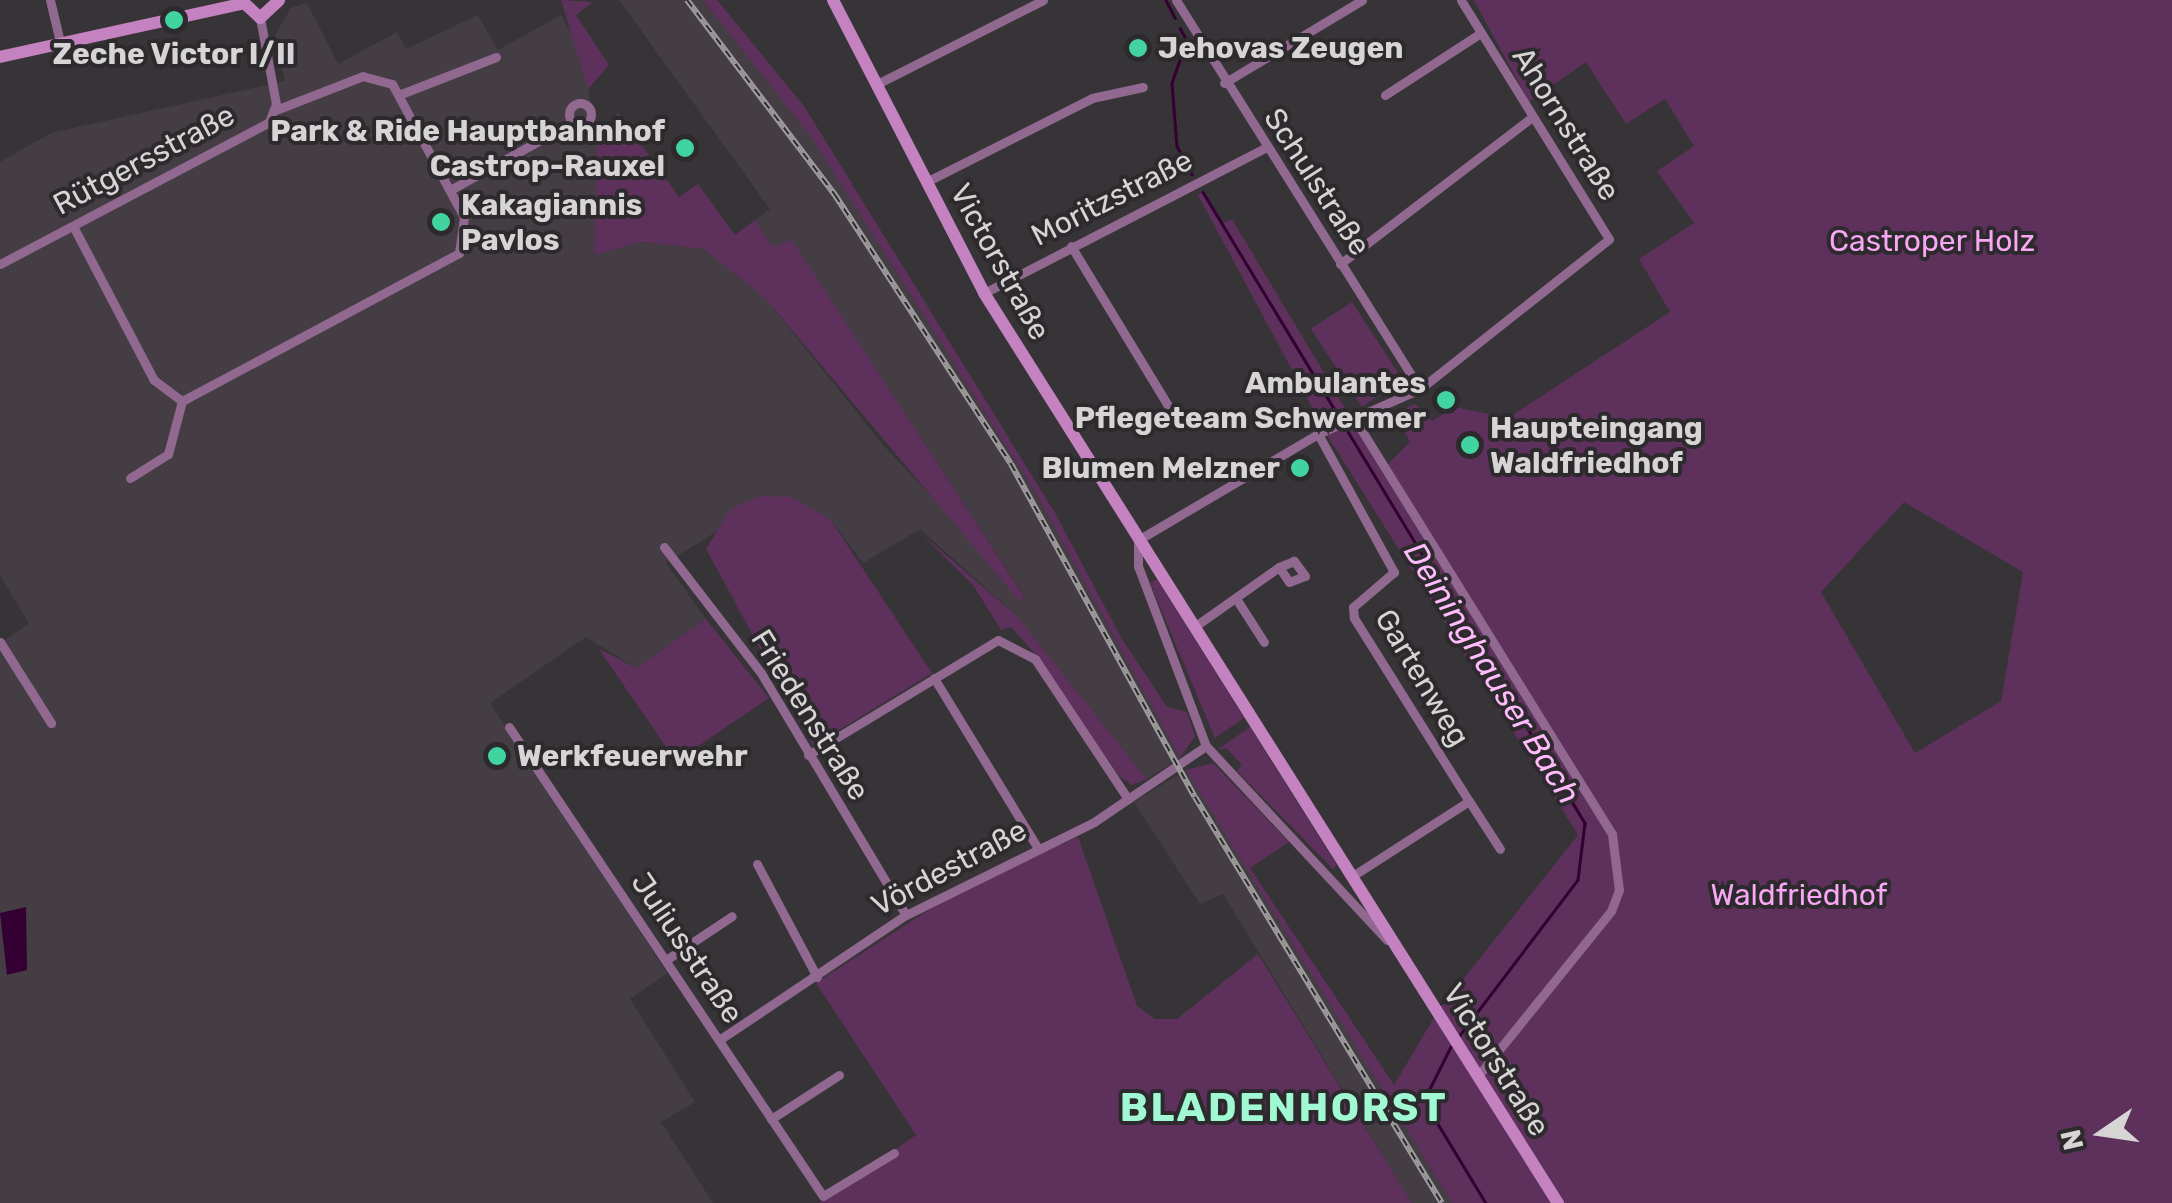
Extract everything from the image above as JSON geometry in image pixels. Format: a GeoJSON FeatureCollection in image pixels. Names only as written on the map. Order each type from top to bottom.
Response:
{"type":"FeatureCollection","features":[{"type":"Feature","properties":{"kind":"street"},"geometry":{"type":"LineString","coordinates":[[50,0],[60,42]]}},
{"type":"Feature","properties":{"kind":"street"},"geometry":{"type":"LineString","coordinates":[[0,57],[241,2],[260,18],[279,0]]}},
{"type":"Feature","properties":{"kind":"street","name":"Victorstraße"},"geometry":{"type":"LineString","coordinates":[[834,0],[984,292],[1390,944],[1438,1011],[1558,1203]]}},
{"type":"Feature","properties":{"kind":"street"},"geometry":{"type":"LineString","coordinates":[[877,84],[1042,0]]}},
{"type":"Feature","properties":{"kind":"street","name":"Schulstraße"},"geometry":{"type":"LineString","coordinates":[[1176,0],[1264,148],[1420,389]]}},
{"type":"Feature","properties":{"kind":"street"},"geometry":{"type":"LineString","coordinates":[[1224,83],[1362,0]]}},
{"type":"Feature","properties":{"kind":"street","name":"Ahornstraße"},"geometry":{"type":"LineString","coordinates":[[1420,389],[1609,238],[1461,0]]}},
{"type":"Feature","properties":{"kind":"street","name":"Rütgersstraße"},"geometry":{"type":"LineString","coordinates":[[0,264],[269,122],[276,110],[260,18]]}},
{"type":"Feature","properties":{"kind":"street","name":"Ahornstraße"},"geometry":{"type":"LineString","coordinates":[[1385,95],[1481,33]]}},
{"type":"Feature","properties":{"kind":"street"},"geometry":{"type":"LineString","coordinates":[[401,94],[496,57]]}},
{"type":"Feature","properties":{"kind":"street"},"geometry":{"type":"LineString","coordinates":[[130,478],[168,454],[182,401],[454,258],[466,224],[401,94],[384,78],[364,76],[276,110]]}},
{"type":"Feature","properties":{"kind":"street"},"geometry":{"type":"LineString","coordinates":[[926,182],[1092,98],[1143,87]]}},
{"type":"Feature","properties":{"kind":"street"},"geometry":{"type":"LineString","coordinates":[[572,122],[571,108],[594,95]]}},
{"type":"Feature","properties":{"kind":"street"},"geometry":{"type":"LineString","coordinates":[[452,190],[572,122],[590,119],[584,104]]}},
{"type":"Feature","properties":{"kind":"street"},"geometry":{"type":"LineString","coordinates":[[1340,264],[1531,118]]}},
{"type":"Feature","properties":{"kind":"street","name":"Moritzstraße"},"geometry":{"type":"LineString","coordinates":[[984,292],[1264,148]]}},
{"type":"Feature","properties":{"kind":"street"},"geometry":{"type":"LineString","coordinates":[[73,226],[154,380],[182,401]]}},
{"type":"Feature","properties":{"kind":"street"},"geometry":{"type":"LineString","coordinates":[[1071,246],[1175,417]]}},
{"type":"Feature","properties":{"kind":"street"},"geometry":{"type":"LineString","coordinates":[[1138,540],[1318,434],[1420,389]]}},
{"type":"Feature","properties":{"kind":"street"},"geometry":{"type":"LineString","coordinates":[[1354,418],[1612,834],[1620,890],[1612,911],[1478,1077]]}},
{"type":"Feature","properties":{"kind":"street","name":"Gartenweg"},"geometry":{"type":"LineString","coordinates":[[1318,434],[1394,572],[1353,606],[1354,618],[1500,850]]}},
{"type":"Feature","properties":{"kind":"street","name":"Victorstraße"},"geometry":{"type":"LineString","coordinates":[[1138,540],[1138,566],[1206,746],[1390,944]]}},
{"type":"Feature","properties":{"kind":"street","name":"Friedenstraße"},"geometry":{"type":"LineString","coordinates":[[664,547],[761,673],[906,915]]}},
{"type":"Feature","properties":{"kind":"street"},"geometry":{"type":"LineString","coordinates":[[1194,627],[1279,568]]}},
{"type":"Feature","properties":{"kind":"street"},"geometry":{"type":"LineString","coordinates":[[1236,600],[1264,642]]}},
{"type":"Feature","properties":{"kind":"street"},"geometry":{"type":"LineString","coordinates":[[808,755],[998,640],[1035,659],[1128,799]]}},
{"type":"Feature","properties":{"kind":"street"},"geometry":{"type":"LineString","coordinates":[[0,642],[51,724]]}},
{"type":"Feature","properties":{"kind":"street"},"geometry":{"type":"LineString","coordinates":[[934,678],[1037,847]]}},
{"type":"Feature","properties":{"kind":"street","name":"Juliusstraße"},"geometry":{"type":"LineString","coordinates":[[509,727],[823,1196],[894,1152]]}},
{"type":"Feature","properties":{"kind":"street","name":"Vördestraße"},"geometry":{"type":"LineString","coordinates":[[719,1040],[906,915],[1128,799],[1206,746]]}},
{"type":"Feature","properties":{"kind":"street"},"geometry":{"type":"LineString","coordinates":[[1330,879],[1348,873],[1469,801]]}},
{"type":"Feature","properties":{"kind":"street"},"geometry":{"type":"LineString","coordinates":[[757,864],[817,976]]}},
{"type":"Feature","properties":{"kind":"street"},"geometry":{"type":"LineString","coordinates":[[666,960],[732,916]]}},
{"type":"Feature","properties":{"kind":"street"},"geometry":{"type":"LineString","coordinates":[[771,1119],[839,1075]]}},
{"type":"Feature","properties":{"kind":"shaded area"},"geometry":{"type":"Polygon","coordinates":[[[619,0],[703,0],[811,136],[1038,497],[1180,758],[1147,779],[1017,616],[920,529],[863,563],[830,519],[730,523],[666,563],[706,619],[636,668],[586,637],[490,703],[667,973],[630,999],[695,1102],[661,1122],[713,1203],[0,1203],[0,643],[29,624],[0,575],[0,162],[51,133],[285,81],[275,35],[291,8],[307,3],[338,64],[397,32],[406,49],[478,15],[498,50],[561,15],[583,54],[597,145],[594,255],[641,242],[703,249],[765,298],[883,445],[1024,595],[792,241],[772,247],[755,220],[770,209],[619,0]]]}},
{"type":"Feature","properties":{"kind":"shaded area"},"geometry":{"type":"Polygon","coordinates":[[[1186,770],[1452,1203],[1412,1203],[1223,894],[1200,904],[1134,802],[1186,770]]]}},
{"type":"Feature","properties":{"kind":"shaded area"},"geometry":{"type":"Polygon","coordinates":[[[26,907],[27,970],[7,975],[0,913],[26,907]]]}},
{"type":"Feature","properties":{"kind":"green space"},"geometry":{"type":"Polygon","coordinates":[[[561,0],[593,2],[576,15],[609,65],[588,89],[561,0]]]}},
{"type":"Feature","properties":{"kind":"green space"},"geometry":{"type":"Polygon","coordinates":[[[703,0],[717,0],[804,106],[1055,513],[1122,639],[1167,707],[1187,712],[1195,736],[1180,758],[1038,497],[926,319],[811,137],[703,0]]]}},
{"type":"Feature","properties":{"kind":"green space"},"geometry":{"type":"Polygon","coordinates":[[[1474,0],[2172,0],[2172,1203],[1452,1203],[1186,770],[1213,763],[1289,842],[1250,868],[1394,1085],[1438,1011],[1578,835],[1327,435],[1198,195],[1204,191],[1223,223],[1232,219],[1382,470],[1410,442],[1394,413],[1415,404],[1432,421],[1455,407],[1508,418],[1670,312],[1639,259],[1694,223],[1657,171],[1694,146],[1665,99],[1626,124],[1586,62],[1529,102],[1474,0]],[[1904,502],[1821,592],[1915,753],[2001,701],[2023,572],[1904,502]]]}},
{"type":"Feature","properties":{"kind":"green space"},"geometry":{"type":"Polygon","coordinates":[[[618,113],[679,197],[698,184],[735,235],[755,220],[772,247],[792,240],[1024,596],[1020,602],[765,298],[703,249],[641,242],[594,255],[597,145],[618,113]]]}},
{"type":"Feature","properties":{"kind":"green space"},"geometry":{"type":"Polygon","coordinates":[[[1352,302],[1403,380],[1362,407],[1311,329],[1352,302]]]}},
{"type":"Feature","properties":{"kind":"green space"},"geometry":{"type":"Polygon","coordinates":[[[760,496],[791,497],[830,519],[932,673],[813,746],[706,549],[730,509],[760,496]]]}},
{"type":"Feature","properties":{"kind":"green space"},"geometry":{"type":"Polygon","coordinates":[[[919,532],[1017,616],[1147,779],[1132,785],[1119,776],[1036,655],[1011,627],[1001,630],[973,585],[919,532]]]}},
{"type":"Feature","properties":{"kind":"green space"},"geometry":{"type":"Polygon","coordinates":[[[1157,579],[1244,718],[1215,738],[1150,583],[1157,579]]]}},
{"type":"Feature","properties":{"kind":"green space"},"geometry":{"type":"Polygon","coordinates":[[[706,619],[769,698],[676,761],[598,648],[636,668],[706,619]]]}},
{"type":"Feature","properties":{"kind":"green space"},"geometry":{"type":"Polygon","coordinates":[[[1250,727],[1336,864],[1334,870],[1237,771],[1242,765],[1226,748],[1217,750],[1250,727]]]}},
{"type":"Feature","properties":{"kind":"green space"},"geometry":{"type":"Polygon","coordinates":[[[1078,837],[1137,1006],[1155,1019],[1177,1019],[1258,954],[1412,1203],[819,1203],[916,1135],[816,983],[961,889],[1078,837]]]}},
{"type":"Feature","properties":{"kind":"waterway","name":"Deininghauser Bach"},"geometry":{"type":"LineString","coordinates":[[1166,0],[1175,18]]}},
{"type":"Feature","properties":{"kind":"waterway","name":"Deininghauser Bach"},"geometry":{"type":"LineString","coordinates":[[1180,28],[1187,40],[1172,83],[1177,146],[1192,174]]}},
{"type":"Feature","properties":{"kind":"waterway","name":"Deininghauser Bach"},"geometry":{"type":"LineString","coordinates":[[1203,192],[1585,823],[1578,880],[1459,1037]]}},
{"type":"Feature","properties":{"kind":"waterway","name":"Deininghauser Bach"},"geometry":{"type":"LineString","coordinates":[[1451,1047],[1430,1089],[1432,1114],[1486,1203]]}},
{"type":"Feature","properties":{"kind":"railway"},"geometry":{"type":"LineString","coordinates":[[687,0],[835,195],[1011,464],[1195,797],[1442,1203]]}},
{"type":"Feature","properties":{"kind":"place","name":"Zeche Victor I/II"},"geometry":{"type":"Point","coordinates":[174,20]}},
{"type":"Feature","properties":{"kind":"place","name":"Jehovas Zeugen"},"geometry":{"type":"Point","coordinates":[1138,48]}},
{"type":"Feature","properties":{"kind":"place","name":"Park & Ride Hauptbahnhof Castrop-Rauxel"},"geometry":{"type":"Point","coordinates":[685,148]}},
{"type":"Feature","properties":{"kind":"place","name":"Kakagiannis Pavlos"},"geometry":{"type":"Point","coordinates":[441,222]}},
{"type":"Feature","properties":{"kind":"place","name":"Ambulantes Pflegeteam Schwermer"},"geometry":{"type":"Point","coordinates":[1446,400]}},
{"type":"Feature","properties":{"kind":"place","name":"Haupteingang Waldfriedhof"},"geometry":{"type":"Point","coordinates":[1470,445]}},
{"type":"Feature","properties":{"kind":"place","name":"Blumen Melzner"},"geometry":{"type":"Point","coordinates":[1300,468]}},
{"type":"Feature","properties":{"kind":"place","name":"Werkfeuerwehr"},"geometry":{"type":"Point","coordinates":[497,756]}},
{"type":"Feature","properties":{"kind":"district","name":"BLADENHORST"},"geometry":{"type":"Point","coordinates":[1284,1108]}},
{"type":"Feature","properties":{"kind":"park label","name":"Castroper Holz"},"geometry":{"type":"Point","coordinates":[1932,241]}},
{"type":"Feature","properties":{"kind":"park label","name":"Waldfriedhof"},"geometry":{"type":"Point","coordinates":[1799,895]}}]}
